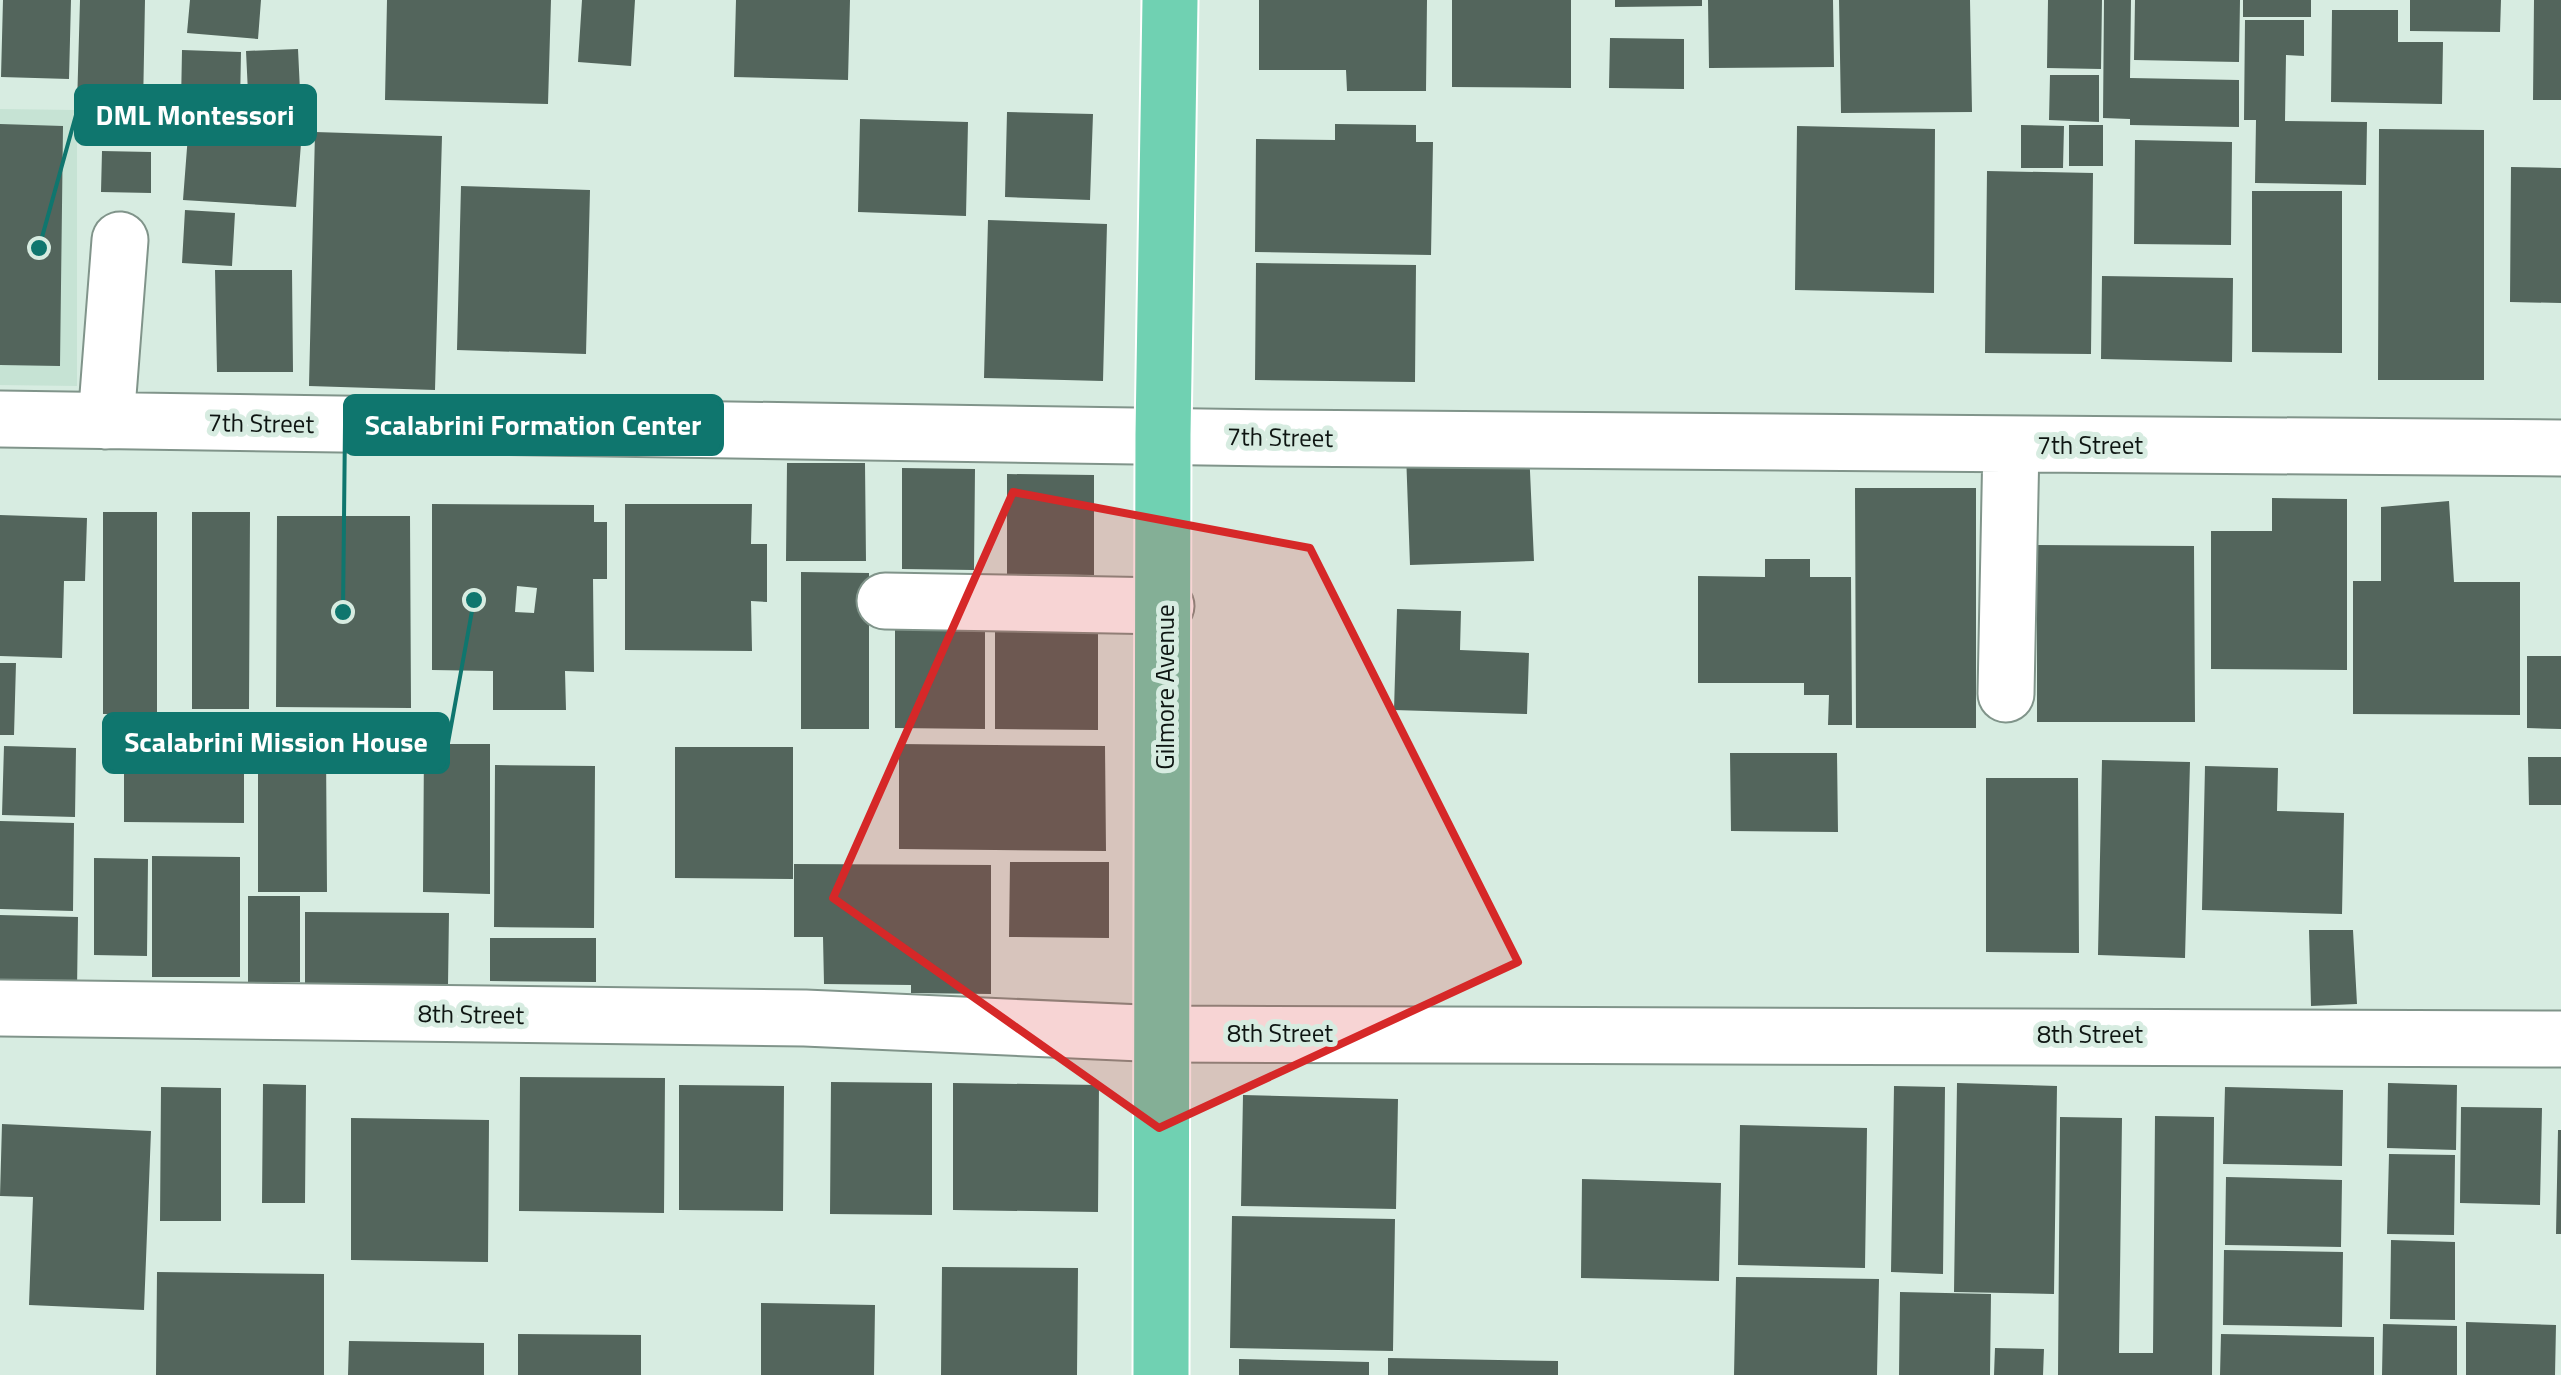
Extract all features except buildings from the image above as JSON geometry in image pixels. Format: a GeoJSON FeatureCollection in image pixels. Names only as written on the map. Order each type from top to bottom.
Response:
{"type":"FeatureCollection","features":[{"type":"Feature","properties":{"kind":"main road","name":"Gilmore Avenue"},"geometry":{"type":"LineString","coordinates":[[1161,1375],[1166,606],[1163,434],[1170,0]]}},
{"type":"Feature","properties":{"kind":"street"},"geometry":{"type":"LineString","coordinates":[[106,421],[120,240]]}},
{"type":"Feature","properties":{"kind":"street","name":"7th Street"},"geometry":{"type":"LineString","coordinates":[[0,419],[2561,448]]}},
{"type":"Feature","properties":{"kind":"street"},"geometry":{"type":"LineString","coordinates":[[2006,694],[2010,444]]}},
{"type":"Feature","properties":{"kind":"street"},"geometry":{"type":"LineString","coordinates":[[885,602],[1166,606]]}},
{"type":"Feature","properties":{"kind":"street","name":"8th Street"},"geometry":{"type":"LineString","coordinates":[[0,1008],[805,1018],[1164,1034],[2561,1039]]}},
{"type":"Feature","properties":{"kind":"highlighted area"},"geometry":{"type":"Polygon","coordinates":[[[1013,492],[1310,548],[1518,962],[1159,1128],[833,898],[1013,492]]]}},
{"type":"Feature","properties":{"kind":"shaded area"},"geometry":{"type":"Polygon","coordinates":[[[0,109],[77,110],[77,386],[0,385],[0,109]]]}},
{"type":"Feature","properties":{"kind":"place","name":"DML Montessori"},"geometry":{"type":"Point","coordinates":[39,248]}},
{"type":"Feature","properties":{"kind":"place","name":"Scalabrini Mission House"},"geometry":{"type":"Point","coordinates":[474,600]}},
{"type":"Feature","properties":{"kind":"place","name":"Scalabrini Formation Center"},"geometry":{"type":"Point","coordinates":[343,612]}}]}
